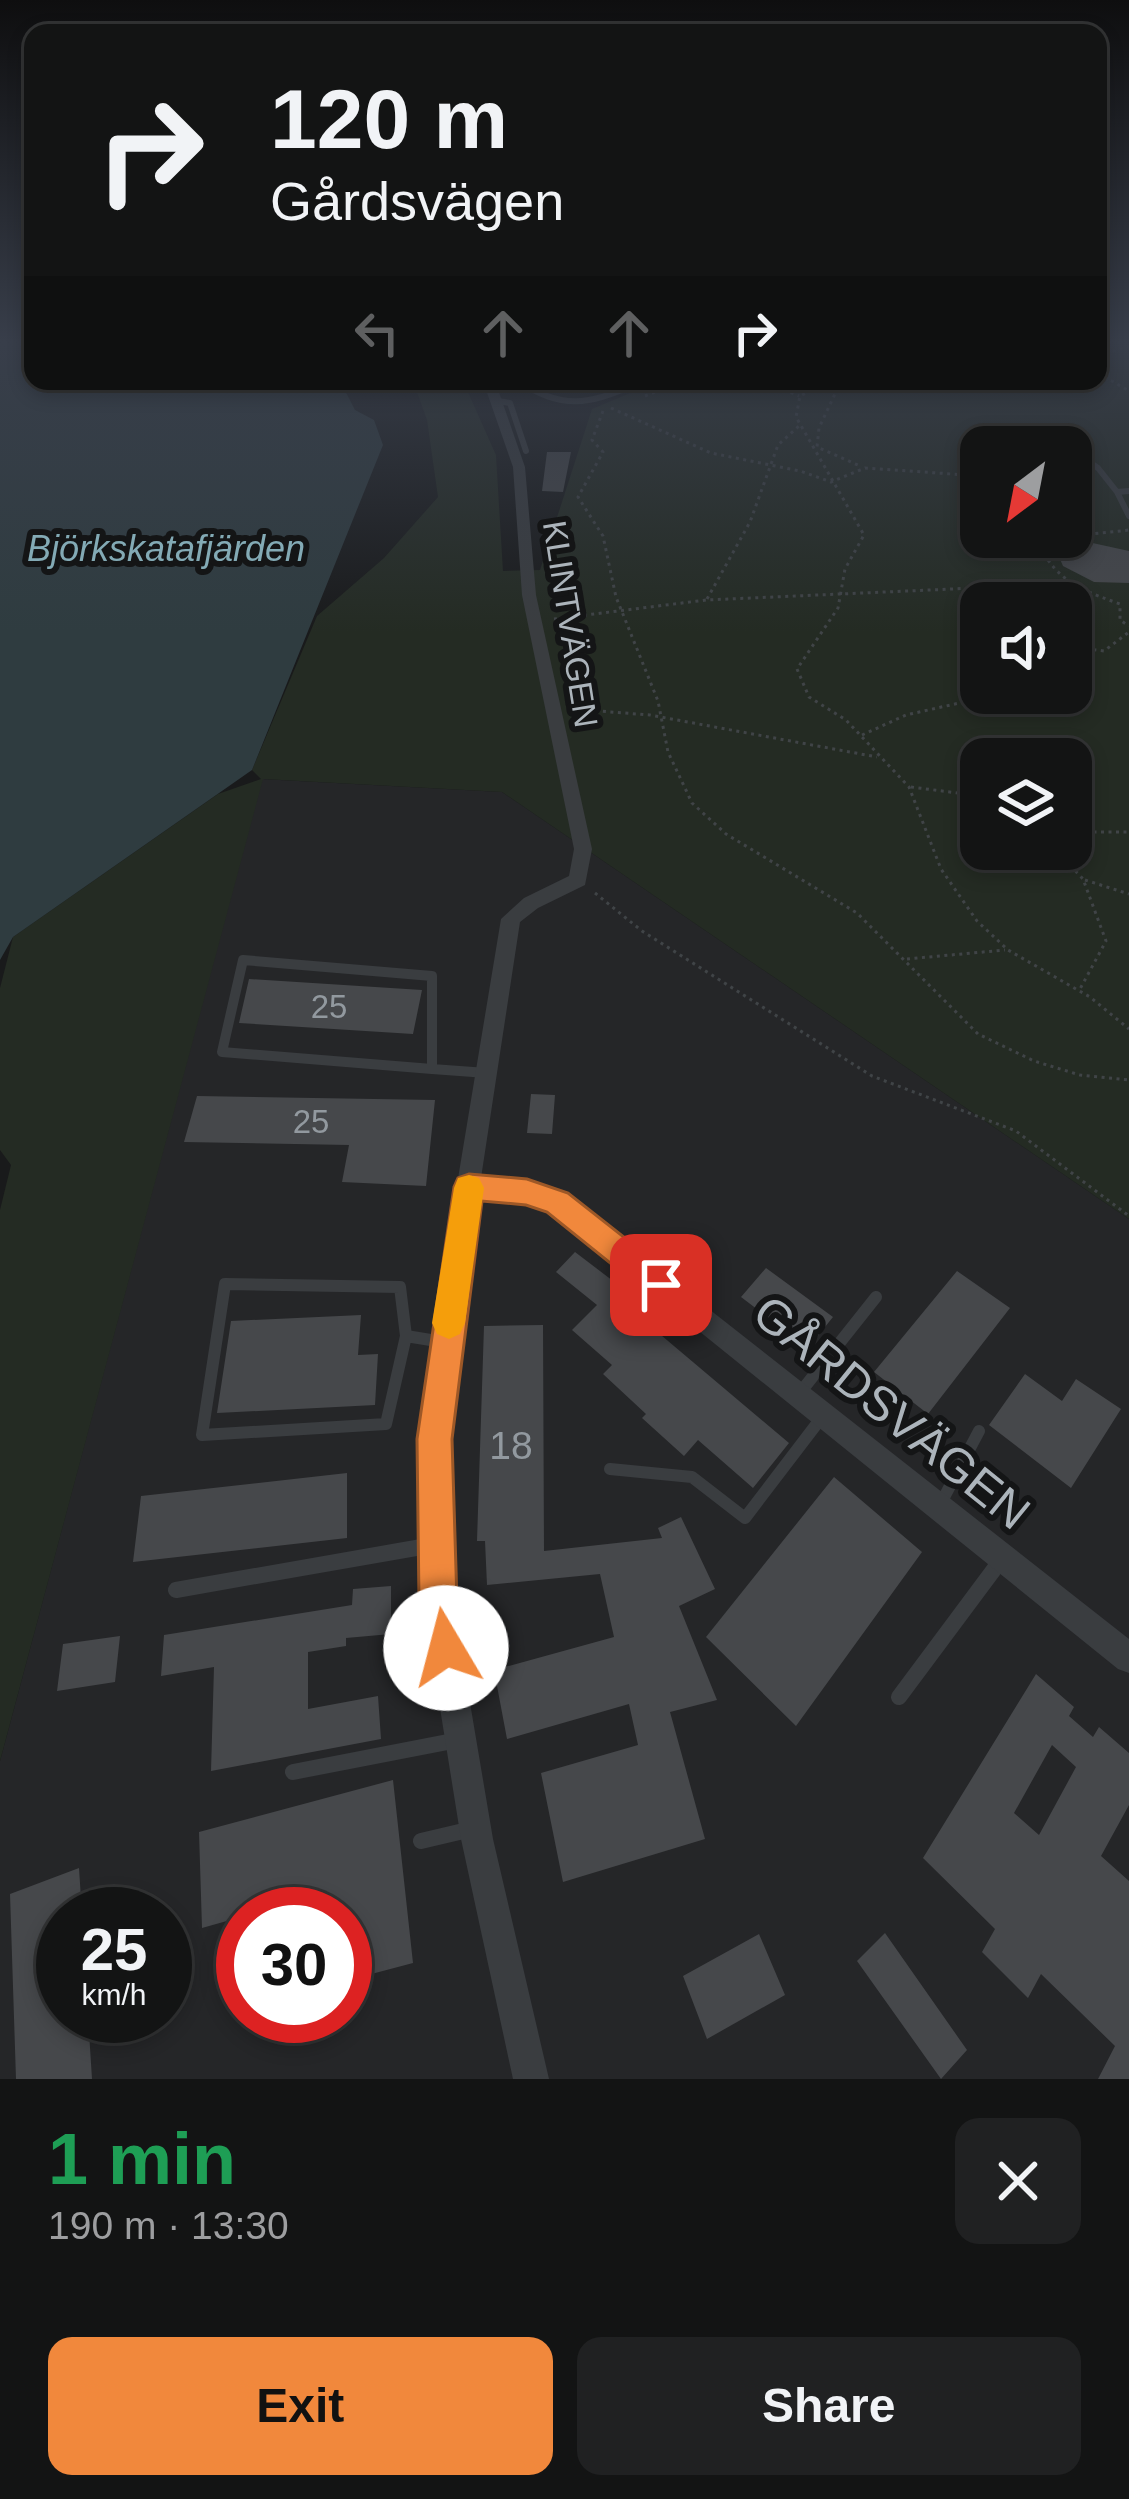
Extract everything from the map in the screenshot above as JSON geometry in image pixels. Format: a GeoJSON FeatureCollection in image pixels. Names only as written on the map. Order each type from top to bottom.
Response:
{"type":"FeatureCollection","features":[{"type":"Feature","properties":{"kind":"street","name":"KLINTVÄGEN"},"geometry":{"type":"LineString","coordinates":[[510,438],[519,467],[534,621],[583,849],[578,880]]}},
{"type":"Feature","properties":{"kind":"street"},"geometry":{"type":"LineString","coordinates":[[531,2079],[476,1829],[438,1602],[434,1439],[511,920],[531,903],[578,880]]}},
{"type":"Feature","properties":{"kind":"street","name":"GÅRDSVÄGEN"},"geometry":{"type":"LineString","coordinates":[[469,1187],[527,1192],[557,1203],[1129,1658]]}},
{"type":"Feature","properties":{"kind":"lane"},"geometry":{"type":"LineString","coordinates":[[522,438],[526,451]]}},
{"type":"Feature","properties":{"kind":"lane"},"geometry":{"type":"LineString","coordinates":[[1092,464],[1117,492],[1129,516]]}},
{"type":"Feature","properties":{"kind":"lane"},"geometry":{"type":"LineString","coordinates":[[1117,492],[1129,491]]}},
{"type":"Feature","properties":{"kind":"lane"},"geometry":{"type":"LineString","coordinates":[[432,1071],[432,976],[243,960],[222,1052],[432,1071],[487,1073]]}},
{"type":"Feature","properties":{"kind":"lane"},"geometry":{"type":"LineString","coordinates":[[225,1284],[400,1287],[406,1336],[386,1424],[202,1435],[225,1284]]}},
{"type":"Feature","properties":{"kind":"lane"},"geometry":{"type":"LineString","coordinates":[[799,1394],[876,1297]]}},
{"type":"Feature","properties":{"kind":"lane"},"geometry":{"type":"LineString","coordinates":[[406,1336],[446,1343]]}},
{"type":"Feature","properties":{"kind":"lane"},"geometry":{"type":"LineString","coordinates":[[610,1469],[692,1477],[746,1518],[824,1414]]}},
{"type":"Feature","properties":{"kind":"lane"},"geometry":{"type":"LineString","coordinates":[[939,1506],[980,1431]]}},
{"type":"Feature","properties":{"kind":"lane"},"geometry":{"type":"LineString","coordinates":[[176,1590],[437,1545]]}},
{"type":"Feature","properties":{"kind":"lane"},"geometry":{"type":"LineString","coordinates":[[899,1697],[1003,1557]]}},
{"type":"Feature","properties":{"kind":"lane"},"geometry":{"type":"LineString","coordinates":[[293,1772],[461,1740]]}},
{"type":"Feature","properties":{"kind":"lane"},"geometry":{"type":"LineString","coordinates":[[421,1840],[476,1829]]}},
{"type":"Feature","properties":{"kind":"path"},"geometry":{"type":"LineString","coordinates":[[593,438],[603,452],[578,496],[603,536],[622,613],[662,718],[668,752],[692,803],[726,834],[857,913],[978,1034],[1034,1061],[1080,1075],[1129,1080]]}},
{"type":"Feature","properties":{"kind":"path"},"geometry":{"type":"LineString","coordinates":[[675,438],[773,466],[814,472],[831,482]]}},
{"type":"Feature","properties":{"kind":"path"},"geometry":{"type":"LineString","coordinates":[[706,600],[750,522],[778,445],[786,438]]}},
{"type":"Feature","properties":{"kind":"path"},"geometry":{"type":"LineString","coordinates":[[811,438],[864,535],[845,569],[838,608],[797,670],[809,697],[846,720],[909,787],[941,869],[977,921],[1009,950],[1128,1024]]}},
{"type":"Feature","properties":{"kind":"path"},"geometry":{"type":"LineString","coordinates":[[817,447],[818,438]]}},
{"type":"Feature","properties":{"kind":"path"},"geometry":{"type":"LineString","coordinates":[[817,447],[865,468],[960,475]]}},
{"type":"Feature","properties":{"kind":"path"},"geometry":{"type":"LineString","coordinates":[[831,482],[865,468]]}},
{"type":"Feature","properties":{"kind":"path"},"geometry":{"type":"LineString","coordinates":[[1092,534],[1129,530]]}},
{"type":"Feature","properties":{"kind":"path"},"geometry":{"type":"LineString","coordinates":[[534,621],[706,600],[960,589]]}},
{"type":"Feature","properties":{"kind":"path"},"geometry":{"type":"LineString","coordinates":[[1092,594],[1120,604],[1120,620],[1129,629],[1104,651],[1092,650]]}},
{"type":"Feature","properties":{"kind":"path"},"geometry":{"type":"LineString","coordinates":[[861,736],[906,716],[960,703]]}},
{"type":"Feature","properties":{"kind":"path"},"geometry":{"type":"LineString","coordinates":[[552,710],[598,709],[662,718],[822,751],[879,757]]}},
{"type":"Feature","properties":{"kind":"path"},"geometry":{"type":"LineString","coordinates":[[909,787],[960,793]]}},
{"type":"Feature","properties":{"kind":"path"},"geometry":{"type":"LineString","coordinates":[[1092,832],[1129,832]]}},
{"type":"Feature","properties":{"kind":"path"},"geometry":{"type":"LineString","coordinates":[[1075,870],[1083,879],[1106,941],[1080,991]]}},
{"type":"Feature","properties":{"kind":"path"},"geometry":{"type":"LineString","coordinates":[[1083,879],[1129,894]]}},
{"type":"Feature","properties":{"kind":"path"},"geometry":{"type":"LineString","coordinates":[[578,880],[642,931],[872,1076],[1016,1131],[1129,1216]]}},
{"type":"Feature","properties":{"kind":"path"},"geometry":{"type":"LineString","coordinates":[[905,959],[1009,950]]}},
{"type":"Feature","properties":{"kind":"shaded area"},"geometry":{"type":"Polygon","coordinates":[[[430,438],[488,438],[496,455],[503,571],[540,570],[583,438],[960,438],[960,558],[1092,558],[1092,438],[1129,438],[1129,1219],[502,792],[263,779],[0,1761],[0,1210],[11,1165],[0,1150],[0,988],[13,937],[218,794],[261,779],[252,770],[317,616],[384,558],[438,497],[430,438]]]}},
{"type":"Feature","properties":{"kind":"shaded area"},"geometry":{"type":"Polygon","coordinates":[[[262,779],[502,792],[1129,1219],[1129,2079],[0,2079],[0,1761],[262,779]]]}},
{"type":"Feature","properties":{"kind":"water","name":"Björkskatafjärden"},"geometry":{"type":"Polygon","coordinates":[[[0,438],[380,438],[383,445],[252,770],[13,937],[0,960],[0,438]]]}},
{"type":"Feature","properties":{"kind":"building"},"geometry":{"type":"Polygon","coordinates":[[[547,452],[571,452],[563,492],[542,491],[547,452]]]}},
{"type":"Feature","properties":{"kind":"building"},"geometry":{"type":"Polygon","coordinates":[[[1092,543],[1129,551],[1129,583],[1094,582],[1063,566],[1060,559],[1092,558],[1092,543]]]}},
{"type":"Feature","properties":{"kind":"building"},"geometry":{"type":"Polygon","coordinates":[[[249,979],[422,990],[413,1034],[239,1023],[249,979]]]}},
{"type":"Feature","properties":{"kind":"building"},"geometry":{"type":"Polygon","coordinates":[[[531,1094],[555,1095],[552,1134],[527,1133],[531,1094]]]}},
{"type":"Feature","properties":{"kind":"building"},"geometry":{"type":"Polygon","coordinates":[[[197,1096],[435,1100],[426,1186],[342,1182],[349,1145],[184,1142],[197,1096]]]}},
{"type":"Feature","properties":{"kind":"building"},"geometry":{"type":"Polygon","coordinates":[[[575,1252],[617,1284],[610,1292],[789,1443],[753,1488],[698,1440],[684,1456],[603,1374],[612,1365],[572,1330],[597,1305],[556,1272],[575,1252]]]}},
{"type":"Feature","properties":{"kind":"building"},"geometry":{"type":"Polygon","coordinates":[[[766,1268],[833,1317],[808,1348],[741,1297],[766,1268]]]}},
{"type":"Feature","properties":{"kind":"building"},"geometry":{"type":"Polygon","coordinates":[[[957,1271],[1010,1308],[928,1414],[874,1372],[957,1271]]]}},
{"type":"Feature","properties":{"kind":"building"},"geometry":{"type":"Polygon","coordinates":[[[361,1315],[358,1355],[378,1354],[375,1405],[217,1413],[231,1321],[361,1315]]]}},
{"type":"Feature","properties":{"kind":"building"},"geometry":{"type":"Polygon","coordinates":[[[543,1325],[544,1551],[662,1538],[658,1528],[681,1517],[715,1589],[679,1606],[717,1700],[670,1712],[705,1839],[563,1882],[541,1773],[638,1745],[629,1704],[507,1739],[494,1670],[614,1637],[600,1574],[487,1585],[485,1541],[477,1541],[484,1326],[543,1325]]]}},
{"type":"Feature","properties":{"kind":"building"},"geometry":{"type":"Polygon","coordinates":[[[1025,1374],[1062,1401],[1076,1379],[1121,1409],[1071,1488],[989,1425],[1025,1374]]]}},
{"type":"Feature","properties":{"kind":"building"},"geometry":{"type":"Polygon","coordinates":[[[347,1473],[347,1538],[133,1562],[141,1496],[347,1473]]]}},
{"type":"Feature","properties":{"kind":"building"},"geometry":{"type":"Polygon","coordinates":[[[834,1477],[922,1552],[796,1726],[706,1637],[834,1477]]]}},
{"type":"Feature","properties":{"kind":"building"},"geometry":{"type":"Polygon","coordinates":[[[391,1586],[391,1634],[346,1638],[346,1646],[308,1652],[308,1709],[378,1696],[381,1739],[211,1771],[214,1667],[161,1676],[164,1635],[352,1605],[353,1589],[391,1586]]]}},
{"type":"Feature","properties":{"kind":"building"},"geometry":{"type":"Polygon","coordinates":[[[120,1636],[115,1682],[57,1691],[63,1644],[120,1636]]]}},
{"type":"Feature","properties":{"kind":"building"},"geometry":{"type":"Polygon","coordinates":[[[1036,1674],[1074,1707],[1069,1716],[1093,1737],[1099,1727],[1129,1753],[1129,1805],[1101,1856],[1129,1881],[1129,2079],[1098,2079],[1115,2046],[1041,1974],[1028,1998],[982,1952],[995,1929],[923,1858],[1036,1674]],[[1052,1745],[1014,1813],[1039,1835],[1076,1767],[1052,1745]]]}},
{"type":"Feature","properties":{"kind":"building"},"geometry":{"type":"Polygon","coordinates":[[[393,1780],[413,1963],[372,1974],[372,1887],[216,1887],[216,1924],[202,1928],[199,1832],[393,1780]]]}},
{"type":"Feature","properties":{"kind":"building"},"geometry":{"type":"Polygon","coordinates":[[[79,1868],[80,1887],[36,1887],[36,2043],[90,2043],[92,2079],[16,2079],[10,1894],[79,1868]]]}},
{"type":"Feature","properties":{"kind":"building"},"geometry":{"type":"Polygon","coordinates":[[[885,1933],[967,2050],[941,2079],[857,1961],[885,1933]]]}},
{"type":"Feature","properties":{"kind":"building"},"geometry":{"type":"Polygon","coordinates":[[[759,1934],[785,1995],[707,2039],[683,1976],[759,1934]]]}},
{"type":"Feature","properties":{"kind":"slow traffic"},"geometry":{"type":"LineString","coordinates":[[449,1323],[469,1188]]}},
{"type":"Feature","properties":{"kind":"route"},"geometry":{"type":"LineString","coordinates":[[446,1648],[438,1602],[434,1439],[469,1187],[527,1192],[557,1203],[661,1285]]}}]}
